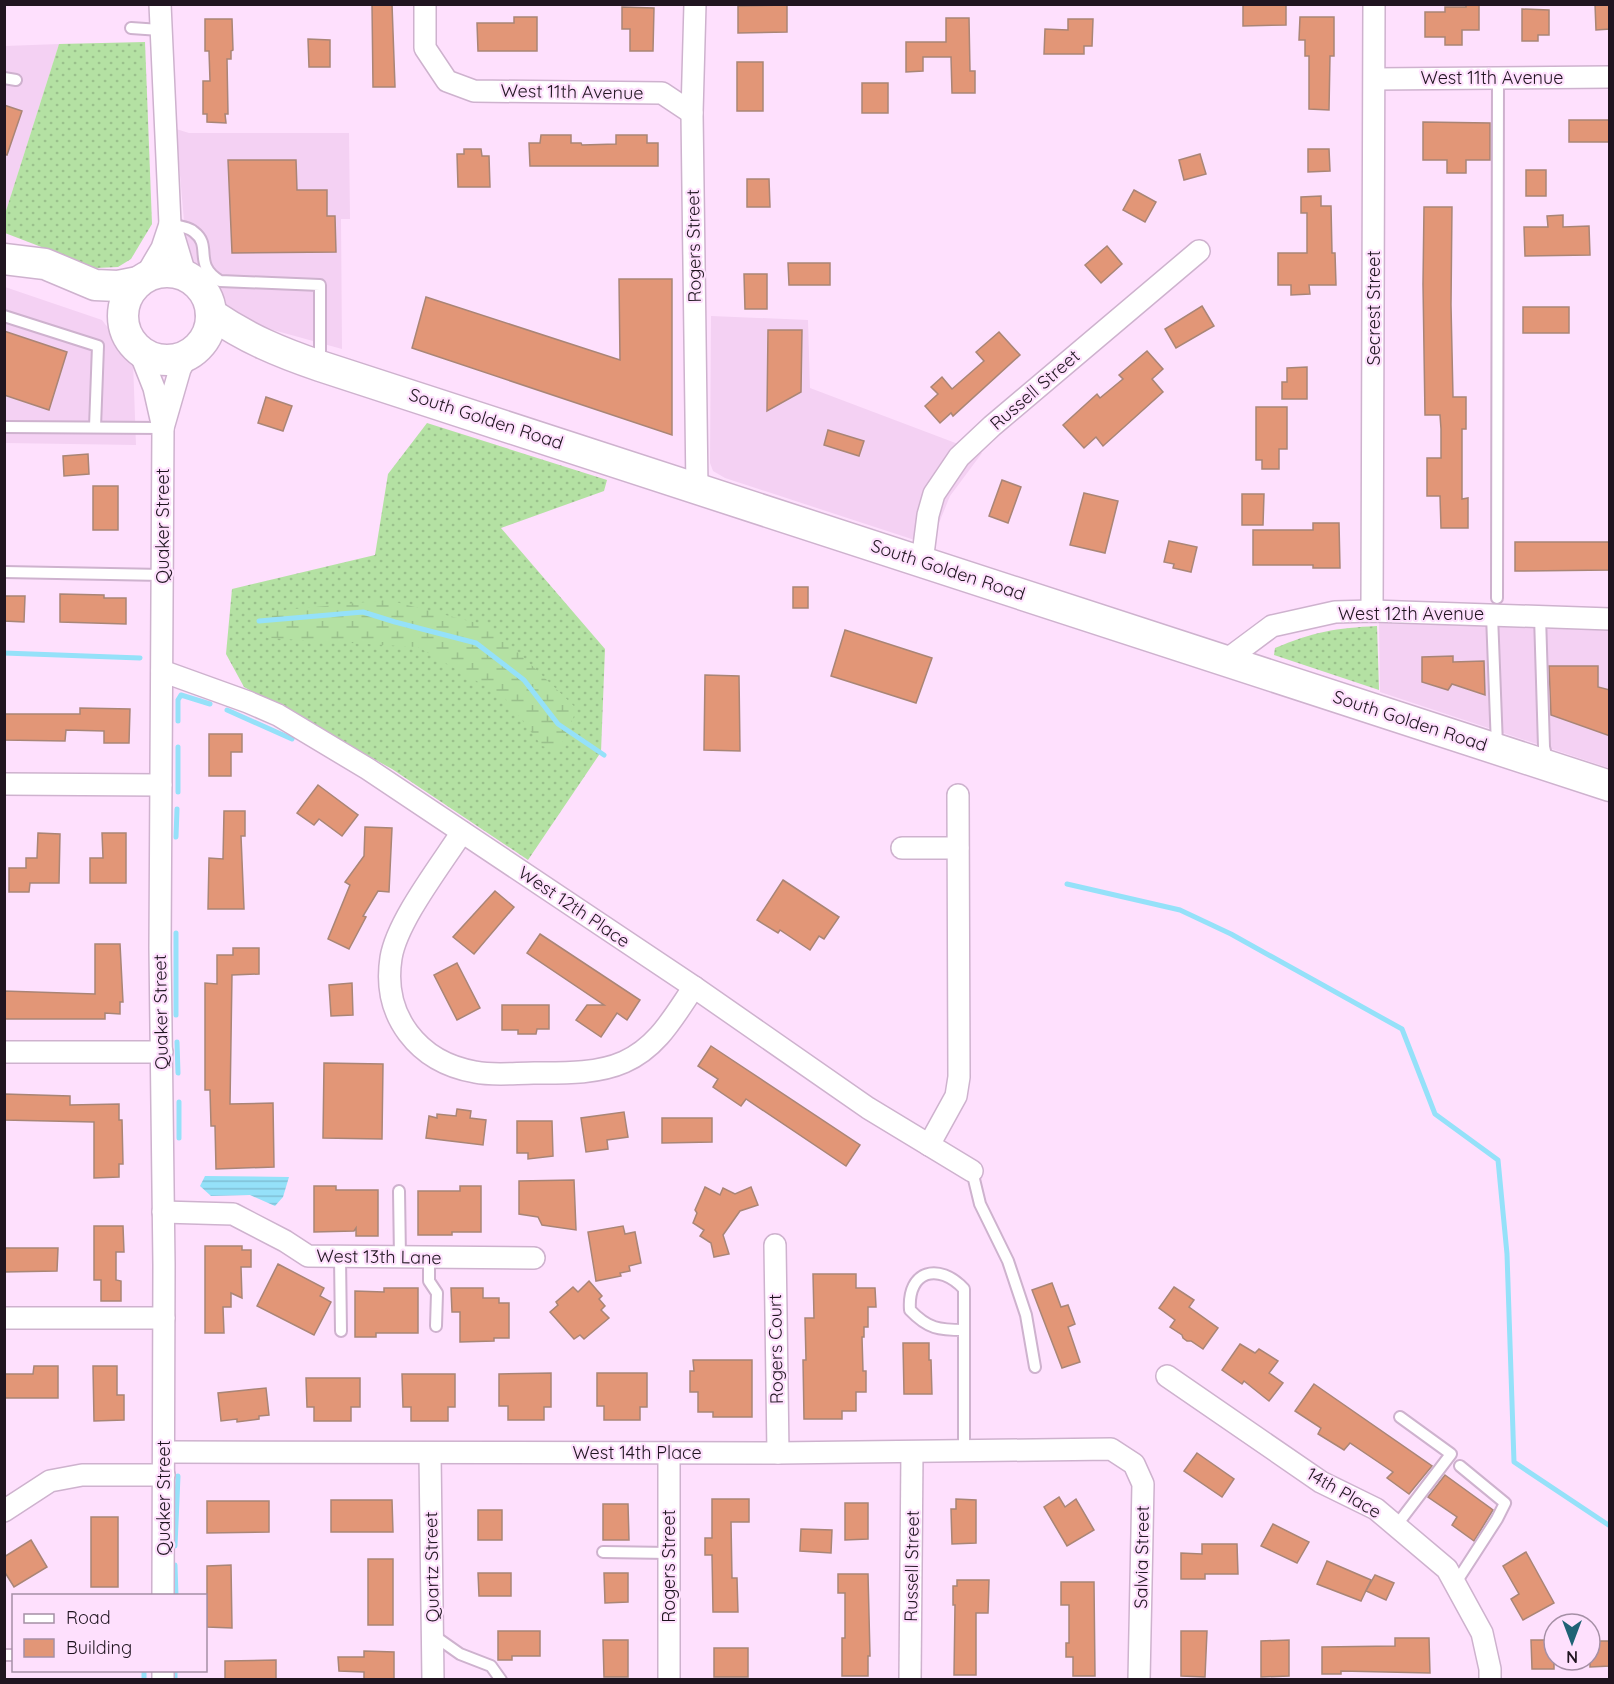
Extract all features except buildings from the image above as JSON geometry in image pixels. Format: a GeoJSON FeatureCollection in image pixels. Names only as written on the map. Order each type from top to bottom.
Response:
{"type":"FeatureCollection","features":[{"type":"Feature","properties":{"kind":"main road"},"geometry":{"type":"LineString","coordinates":[[4,259],[45,264],[95,285],[118,286],[156,273],[168,271],[180,273],[191,279],[205,294],[211,314],[208,333],[193,352],[168,360],[148,356],[139,350],[126,333],[123,322],[125,300],[141,279]]}},
{"type":"Feature","properties":{"kind":"main road"},"geometry":{"type":"LineString","coordinates":[[4,266],[80,297],[123,322]]}},
{"type":"Feature","properties":{"kind":"main road","name":"South Golden Road"},"geometry":{"type":"LineString","coordinates":[[211,314],[240,334],[320,366],[1610,786]]}},
{"type":"Feature","properties":{"kind":"main road","name":"South Golden Road"},"geometry":{"type":"LineString","coordinates":[[193,352],[236,348],[286,354]]}},
{"type":"Feature","properties":{"kind":"street"},"geometry":{"type":"LineString","coordinates":[[160,4],[170,225],[183,267],[191,279]]}},
{"type":"Feature","properties":{"kind":"street","name":"West 11th Avenue"},"geometry":{"type":"LineString","coordinates":[[425,4],[425,48],[447,81],[474,91],[662,93],[692,114]]}},
{"type":"Feature","properties":{"kind":"street","name":"Rogers Street"},"geometry":{"type":"LineString","coordinates":[[695,4],[692,114],[697,488]]}},
{"type":"Feature","properties":{"kind":"street","name":"Secrest Street"},"geometry":{"type":"LineString","coordinates":[[1372,611],[1374,4]]}},
{"type":"Feature","properties":{"kind":"street","name":"West 11th Avenue"},"geometry":{"type":"LineString","coordinates":[[1375,79],[1610,77]]}},
{"type":"Feature","properties":{"kind":"street"},"geometry":{"type":"LineString","coordinates":[[141,279],[162,248],[170,225]]}},
{"type":"Feature","properties":{"kind":"street","name":"Russell Street"},"geometry":{"type":"LineString","coordinates":[[922,562],[928,515],[934,494],[959,457],[1001,418],[1198,251]]}},
{"type":"Feature","properties":{"kind":"street","name":"Quaker Street"},"geometry":{"type":"LineString","coordinates":[[139,350],[154,388],[163,428],[161,785],[163,1594]]}},
{"type":"Feature","properties":{"kind":"street","name":"Quaker Street"},"geometry":{"type":"LineString","coordinates":[[163,428],[180,369],[193,352]]}},
{"type":"Feature","properties":{"kind":"street","name":"West 12th Avenue"},"geometry":{"type":"LineString","coordinates":[[1225,661],[1272,626],[1335,612],[1495,607],[1540,616],[1610,619]]}},
{"type":"Feature","properties":{"kind":"street","name":"West 12th Place"},"geometry":{"type":"LineString","coordinates":[[162,671],[278,715],[368,769],[694,987],[868,1108],[972,1171]]}},
{"type":"Feature","properties":{"kind":"street"},"geometry":{"type":"LineString","coordinates":[[4,784],[161,785]]}},
{"type":"Feature","properties":{"kind":"street"},"geometry":{"type":"LineString","coordinates":[[929,1145],[954,1102],[959,1077],[958,795]]}},
{"type":"Feature","properties":{"kind":"street"},"geometry":{"type":"LineString","coordinates":[[462,832],[400,929],[391,957],[390,992],[395,1010],[405,1028],[420,1046],[439,1060],[478,1073],[577,1073],[622,1063],[644,1051],[661,1036],[694,987]]}},
{"type":"Feature","properties":{"kind":"street"},"geometry":{"type":"LineString","coordinates":[[902,848],[958,848]]}},
{"type":"Feature","properties":{"kind":"street"},"geometry":{"type":"LineString","coordinates":[[4,1052],[162,1052]]}},
{"type":"Feature","properties":{"kind":"street","name":"West 13th Lane"},"geometry":{"type":"LineString","coordinates":[[163,1212],[233,1214],[285,1241],[308,1256],[534,1258]]}},
{"type":"Feature","properties":{"kind":"street","name":"Rogers Court"},"geometry":{"type":"LineString","coordinates":[[775,1245],[778,1453]]}},
{"type":"Feature","properties":{"kind":"street"},"geometry":{"type":"LineString","coordinates":[[4,1318],[164,1318]]}},
{"type":"Feature","properties":{"kind":"street","name":"14th Place"},"geometry":{"type":"LineString","coordinates":[[1167,1376],[1321,1482],[1376,1509],[1447,1569],[1482,1633],[1490,1669],[1490,1680]]}},
{"type":"Feature","properties":{"kind":"street","name":"West 14th Place"},"geometry":{"type":"LineString","coordinates":[[164,1452],[778,1453],[1111,1449]]}},
{"type":"Feature","properties":{"kind":"street","name":"Salvia Street"},"geometry":{"type":"LineString","coordinates":[[1111,1449],[1134,1464],[1143,1484],[1139,1680]]}},
{"type":"Feature","properties":{"kind":"street","name":"Russell Street"},"geometry":{"type":"LineString","coordinates":[[910,1680],[912,1452]]}},
{"type":"Feature","properties":{"kind":"street","name":"Rogers Street"},"geometry":{"type":"LineString","coordinates":[[669,1453],[669,1680]]}},
{"type":"Feature","properties":{"kind":"street","name":"Quartz Street"},"geometry":{"type":"LineString","coordinates":[[430,1454],[433,1680]]}},
{"type":"Feature","properties":{"kind":"street"},"geometry":{"type":"LineString","coordinates":[[4,1510],[50,1480],[82,1476],[164,1475]]}},
{"type":"Feature","properties":{"kind":"lane"},"geometry":{"type":"LineString","coordinates":[[131,28],[160,30]]}},
{"type":"Feature","properties":{"kind":"lane"},"geometry":{"type":"LineString","coordinates":[[4,78],[16,80]]}},
{"type":"Feature","properties":{"kind":"lane"},"geometry":{"type":"LineString","coordinates":[[1497,749],[1495,607],[1498,78]]}},
{"type":"Feature","properties":{"kind":"lane"},"geometry":{"type":"LineString","coordinates":[[170,225],[193,230],[202,241],[206,269],[220,282],[320,285],[320,366]]}},
{"type":"Feature","properties":{"kind":"lane"},"geometry":{"type":"LineString","coordinates":[[4,316],[98,346],[95,427]]}},
{"type":"Feature","properties":{"kind":"lane"},"geometry":{"type":"LineString","coordinates":[[4,427],[163,428]]}},
{"type":"Feature","properties":{"kind":"lane"},"geometry":{"type":"LineString","coordinates":[[4,572],[162,575]]}},
{"type":"Feature","properties":{"kind":"lane"},"geometry":{"type":"LineString","coordinates":[[1540,616],[1544,747],[1549,766]]}},
{"type":"Feature","properties":{"kind":"lane"},"geometry":{"type":"LineString","coordinates":[[972,1171],[980,1204],[1008,1261],[1026,1315],[1035,1367]]}},
{"type":"Feature","properties":{"kind":"lane"},"geometry":{"type":"LineString","coordinates":[[399,1191],[400,1258]]}},
{"type":"Feature","properties":{"kind":"lane"},"geometry":{"type":"LineString","coordinates":[[340,1258],[341,1331]]}},
{"type":"Feature","properties":{"kind":"lane"},"geometry":{"type":"LineString","coordinates":[[429,1258],[429,1281],[436,1293],[436,1326]]}},
{"type":"Feature","properties":{"kind":"lane"},"geometry":{"type":"LineString","coordinates":[[964,1330],[939,1330],[921,1321],[910,1310],[909,1296],[913,1286],[929,1273],[942,1273],[955,1280],[964,1290],[964,1330],[964,1452]]}},
{"type":"Feature","properties":{"kind":"lane"},"geometry":{"type":"LineString","coordinates":[[1396,1526],[1451,1454],[1400,1417]]}},
{"type":"Feature","properties":{"kind":"lane"},"geometry":{"type":"LineString","coordinates":[[1455,1584],[1505,1503],[1460,1466]]}},
{"type":"Feature","properties":{"kind":"lane"},"geometry":{"type":"LineString","coordinates":[[603,1552],[669,1553]]}},
{"type":"Feature","properties":{"kind":"lane"},"geometry":{"type":"LineString","coordinates":[[432,1634],[460,1654],[491,1666],[501,1680]]}},
{"type":"Feature","properties":{"kind":"shaded area"},"geometry":{"type":"Polygon","coordinates":[[[59,44],[5,214],[5,46],[59,44]]]}},
{"type":"Feature","properties":{"kind":"shaded area"},"geometry":{"type":"Polygon","coordinates":[[[176,129],[189,133],[349,133],[350,219],[341,219],[342,349],[251,324],[224,306],[216,297],[208,281],[196,269],[186,244],[176,129]]]}},
{"type":"Feature","properties":{"kind":"shaded area"},"geometry":{"type":"Polygon","coordinates":[[[5,287],[102,320],[133,361],[136,445],[5,443],[5,287]]]}},
{"type":"Feature","properties":{"kind":"shaded area"},"geometry":{"type":"Polygon","coordinates":[[[711,316],[808,320],[810,388],[982,453],[950,496],[930,545],[725,478],[713,471],[710,463],[711,316]]]}},
{"type":"Feature","properties":{"kind":"shaded area"},"geometry":{"type":"Polygon","coordinates":[[[1379,623],[1609,630],[1609,768],[1380,692],[1379,623]]]}},
{"type":"Feature","properties":{"kind":"green space"},"geometry":{"type":"Polygon","coordinates":[[[145,42],[152,224],[131,259],[118,267],[96,268],[5,233],[5,214],[59,44],[145,42]]]}},
{"type":"Feature","properties":{"kind":"green space"},"geometry":{"type":"Polygon","coordinates":[[[427,423],[607,480],[604,491],[501,528],[605,649],[601,752],[528,860],[392,769],[244,687],[226,654],[232,589],[375,555],[388,474],[427,423]]]}},
{"type":"Feature","properties":{"kind":"green space"},"geometry":{"type":"Polygon","coordinates":[[[388,600],[492,627],[577,709],[559,750],[542,746],[504,697],[418,647],[267,638],[273,611],[388,600]]]}},
{"type":"Feature","properties":{"kind":"green space"},"geometry":{"type":"Polygon","coordinates":[[[1377,626],[1379,690],[1274,655],[1275,648],[1301,638],[1349,628],[1377,626]]]}},
{"type":"Feature","properties":{"kind":"water"},"geometry":{"type":"Polygon","coordinates":[[[205,1176],[289,1177],[283,1197],[275,1206],[250,1195],[211,1196],[200,1186],[205,1176]]]}},
{"type":"Feature","properties":{"kind":"waterway"},"geometry":{"type":"LineString","coordinates":[[259,621],[363,612],[476,643],[524,680],[558,724],[604,755]]}},
{"type":"Feature","properties":{"kind":"waterway"},"geometry":{"type":"LineString","coordinates":[[4,653],[140,658]]}},
{"type":"Feature","properties":{"kind":"waterway"},"geometry":{"type":"LineString","coordinates":[[178,721],[178,700],[181,695],[210,704]]}},
{"type":"Feature","properties":{"kind":"waterway"},"geometry":{"type":"LineString","coordinates":[[227,710],[292,739]]}},
{"type":"Feature","properties":{"kind":"waterway"},"geometry":{"type":"LineString","coordinates":[[178,747],[178,792]]}},
{"type":"Feature","properties":{"kind":"waterway"},"geometry":{"type":"LineString","coordinates":[[176,837],[177,809]]}},
{"type":"Feature","properties":{"kind":"waterway"},"geometry":{"type":"LineString","coordinates":[[1067,884],[1180,910],[1231,934],[1402,1029],[1435,1114],[1498,1160],[1507,1254],[1514,1462],[1610,1526]]}},
{"type":"Feature","properties":{"kind":"waterway"},"geometry":{"type":"LineString","coordinates":[[176,933],[176,1015]]}},
{"type":"Feature","properties":{"kind":"waterway"},"geometry":{"type":"LineString","coordinates":[[177,1042],[178,1073]]}},
{"type":"Feature","properties":{"kind":"waterway"},"geometry":{"type":"LineString","coordinates":[[179,1102],[179,1138]]}},
{"type":"Feature","properties":{"kind":"waterway"},"geometry":{"type":"LineString","coordinates":[[175,1546],[178,1476]]}},
{"type":"Feature","properties":{"kind":"waterway"},"geometry":{"type":"LineString","coordinates":[[175,1565],[176,1594]]}},
{"type":"Feature","properties":{"kind":"waterway"},"geometry":{"type":"LineString","coordinates":[[144,1672],[144,1680]]}},
{"type":"Feature","properties":{"kind":"waterway"},"geometry":{"type":"LineString","coordinates":[[175,1672],[175,1680]]}}]}
